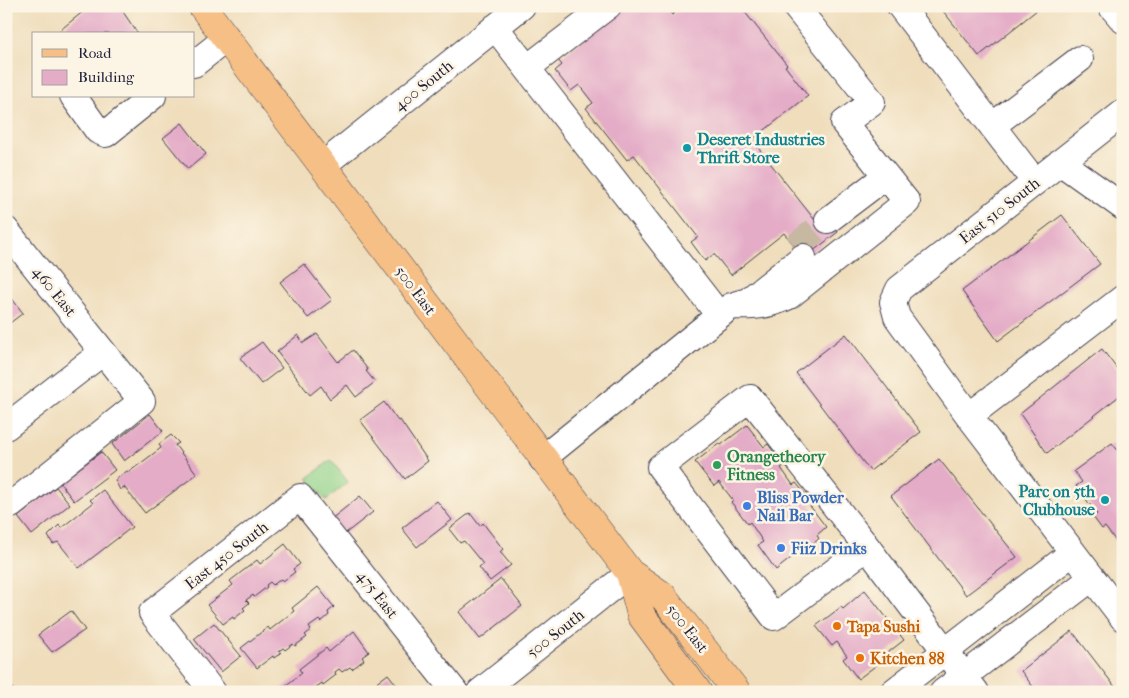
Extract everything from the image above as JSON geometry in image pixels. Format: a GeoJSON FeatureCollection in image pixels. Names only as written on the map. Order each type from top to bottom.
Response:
{"type":"FeatureCollection","features":[{"type":"Feature","properties":{"kind":"main road","name":"500 East"},"geometry":{"type":"LineString","coordinates":[[202,6],[630,574],[662,595],[737,692]]}},
{"type":"Feature","properties":{"kind":"main road","name":"500 East"},"geometry":{"type":"LineString","coordinates":[[630,574],[641,615],[698,692]]}},
{"type":"Feature","properties":{"kind":"street","name":"400 South"},"geometry":{"type":"LineString","coordinates":[[323,165],[522,6]]}},
{"type":"Feature","properties":{"kind":"street"},"geometry":{"type":"LineString","coordinates":[[527,68],[608,6]]}},
{"type":"Feature","properties":{"kind":"street"},"geometry":{"type":"LineString","coordinates":[[795,6],[872,102],[844,123],[896,188]]}},
{"type":"Feature","properties":{"kind":"street"},"geometry":{"type":"LineString","coordinates":[[900,6],[1035,182]]}},
{"type":"Feature","properties":{"kind":"street"},"geometry":{"type":"LineString","coordinates":[[1111,6],[1123,20]]}},
{"type":"Feature","properties":{"kind":"street"},"geometry":{"type":"LineString","coordinates":[[495,27],[725,311]]}},
{"type":"Feature","properties":{"kind":"street"},"geometry":{"type":"LineString","coordinates":[[195,63],[227,38]]}},
{"type":"Feature","properties":{"kind":"street"},"geometry":{"type":"LineString","coordinates":[[992,126],[1080,59]]}},
{"type":"Feature","properties":{"kind":"street"},"geometry":{"type":"LineString","coordinates":[[74,98],[98,131],[106,134],[151,98]]}},
{"type":"Feature","properties":{"kind":"street","name":"East 510 South"},"geometry":{"type":"LineString","coordinates":[[969,416],[897,317],[893,302],[899,289],[1123,113]]}},
{"type":"Feature","properties":{"kind":"street"},"geometry":{"type":"LineString","coordinates":[[1060,162],[1123,207]]}},
{"type":"Feature","properties":{"kind":"street"},"geometry":{"type":"LineString","coordinates":[[725,311],[774,304],[789,296],[896,188]]}},
{"type":"Feature","properties":{"kind":"street"},"geometry":{"type":"LineString","coordinates":[[832,225],[896,188]]}},
{"type":"Feature","properties":{"kind":"street","name":"460 East"},"geometry":{"type":"LineString","coordinates":[[6,230],[142,401],[11,505],[6,500]]}},
{"type":"Feature","properties":{"kind":"street"},"geometry":{"type":"LineString","coordinates":[[542,459],[725,311],[741,290],[799,252]]}},
{"type":"Feature","properties":{"kind":"street"},"geometry":{"type":"LineString","coordinates":[[1123,298],[969,416],[1123,618]]}},
{"type":"Feature","properties":{"kind":"street"},"geometry":{"type":"LineString","coordinates":[[6,427],[103,352]]}},
{"type":"Feature","properties":{"kind":"street"},"geometry":{"type":"LineString","coordinates":[[868,547],[774,617],[660,467],[750,398],[868,547],[970,684]]}},
{"type":"Feature","properties":{"kind":"street","name":"East 450 South"},"geometry":{"type":"LineString","coordinates":[[213,692],[152,613],[300,497]]}},
{"type":"Feature","properties":{"kind":"street","name":"475 East"},"geometry":{"type":"LineString","coordinates":[[300,497],[455,692]]}},
{"type":"Feature","properties":{"kind":"street"},"geometry":{"type":"LineString","coordinates":[[893,692],[1072,553]]}},
{"type":"Feature","properties":{"kind":"street","name":"500 South"},"geometry":{"type":"LineString","coordinates":[[480,692],[630,574]]}},
{"type":"Feature","properties":{"kind":"street"},"geometry":{"type":"LineString","coordinates":[[943,692],[970,684],[1092,578]]}},
{"type":"Feature","properties":{"kind":"green space"},"geometry":{"type":"Polygon","coordinates":[[[331,460],[348,482],[326,500],[308,478],[331,460]]]}},
{"type":"Feature","properties":{"kind":"building"},"geometry":{"type":"Polygon","coordinates":[[[90,6],[119,6],[137,32],[60,32],[90,6]]]}},
{"type":"Feature","properties":{"kind":"building","name":"Deseret Industries Thrift Store"},"geometry":{"type":"Polygon","coordinates":[[[626,6],[665,6],[672,15],[683,6],[740,6],[787,65],[785,66],[808,96],[752,140],[814,219],[822,212],[838,232],[804,258],[784,233],[731,275],[714,254],[705,261],[691,242],[698,237],[634,155],[627,160],[586,108],[593,103],[579,85],[571,91],[555,71],[562,65],[558,60],[626,6]]]}},
{"type":"Feature","properties":{"kind":"building"},"geometry":{"type":"Polygon","coordinates":[[[939,6],[1042,6],[979,56],[939,6]]]}},
{"type":"Feature","properties":{"kind":"building"},"geometry":{"type":"Polygon","coordinates":[[[182,123],[206,154],[188,169],[163,138],[182,123]]]}},
{"type":"Feature","properties":{"kind":"building"},"geometry":{"type":"Polygon","coordinates":[[[1062,215],[1100,264],[998,341],[962,291],[1062,215]]]}},
{"type":"Feature","properties":{"kind":"building"},"geometry":{"type":"Polygon","coordinates":[[[304,264],[332,300],[308,318],[280,282],[304,264]]]}},
{"type":"Feature","properties":{"kind":"building"},"geometry":{"type":"Polygon","coordinates":[[[6,291],[23,313],[6,326],[6,291]]]}},
{"type":"Feature","properties":{"kind":"building"},"geometry":{"type":"Polygon","coordinates":[[[317,334],[338,362],[353,350],[375,382],[356,397],[347,385],[330,399],[321,386],[310,395],[277,352],[298,335],[303,343],[317,334]]]}},
{"type":"Feature","properties":{"kind":"building"},"geometry":{"type":"Polygon","coordinates":[[[846,334],[921,432],[870,471],[796,373],[846,334]]]}},
{"type":"Feature","properties":{"kind":"building"},"geometry":{"type":"Polygon","coordinates":[[[262,342],[282,368],[261,384],[240,358],[262,342]]]}},
{"type":"Feature","properties":{"kind":"building"},"geometry":{"type":"Polygon","coordinates":[[[1102,349],[1123,377],[1123,393],[1047,453],[1020,414],[1102,349]]]}},
{"type":"Feature","properties":{"kind":"building"},"geometry":{"type":"Polygon","coordinates":[[[384,402],[398,421],[400,420],[428,461],[405,479],[360,420],[384,402]]]}},
{"type":"Feature","properties":{"kind":"building"},"geometry":{"type":"Polygon","coordinates":[[[150,414],[163,431],[124,461],[112,444],[150,414]]]}},
{"type":"Feature","properties":{"kind":"building"},"geometry":{"type":"Polygon","coordinates":[[[747,425],[764,447],[768,444],[784,466],[781,468],[793,485],[796,483],[813,503],[810,506],[826,527],[817,535],[819,539],[811,545],[808,542],[776,570],[758,545],[763,542],[750,522],[748,524],[719,482],[714,486],[695,462],[747,425]]]}},
{"type":"Feature","properties":{"kind":"building"},"geometry":{"type":"Polygon","coordinates":[[[171,435],[179,443],[175,445],[197,474],[145,513],[124,487],[120,490],[115,480],[161,448],[159,444],[171,435]]]}},
{"type":"Feature","properties":{"kind":"building","name":"Parc on 5th Clubhouse"},"geometry":{"type":"Polygon","coordinates":[[[1112,443],[1123,457],[1123,550],[1105,527],[1102,529],[1093,517],[1097,514],[1076,486],[1082,482],[1074,471],[1112,443]]]}},
{"type":"Feature","properties":{"kind":"building"},"geometry":{"type":"Polygon","coordinates":[[[101,452],[115,470],[74,501],[60,483],[101,452]]]}},
{"type":"Feature","properties":{"kind":"building"},"geometry":{"type":"Polygon","coordinates":[[[939,459],[1017,557],[966,595],[891,496],[939,459]]]}},
{"type":"Feature","properties":{"kind":"building"},"geometry":{"type":"Polygon","coordinates":[[[56,487],[70,504],[32,535],[18,517],[56,487]]]}},
{"type":"Feature","properties":{"kind":"building"},"geometry":{"type":"Polygon","coordinates":[[[103,490],[132,527],[79,568],[58,542],[53,544],[48,536],[59,525],[61,528],[93,503],[90,500],[103,490]]]}},
{"type":"Feature","properties":{"kind":"building"},"geometry":{"type":"Polygon","coordinates":[[[360,496],[373,512],[342,536],[330,520],[360,496]]]}},
{"type":"Feature","properties":{"kind":"building"},"geometry":{"type":"Polygon","coordinates":[[[437,501],[452,520],[417,547],[402,528],[437,501]]]}},
{"type":"Feature","properties":{"kind":"building"},"geometry":{"type":"Polygon","coordinates":[[[470,513],[480,526],[483,523],[503,549],[500,552],[511,565],[490,581],[479,567],[483,564],[464,541],[460,543],[449,529],[470,513]]]}},
{"type":"Feature","properties":{"kind":"building"},"geometry":{"type":"Polygon","coordinates":[[[285,544],[300,564],[293,569],[295,572],[283,581],[281,579],[273,585],[270,582],[266,585],[267,587],[254,597],[253,595],[246,600],[249,603],[243,608],[245,610],[234,619],[233,617],[223,624],[207,605],[233,585],[230,581],[257,560],[260,564],[285,544]]]}},
{"type":"Feature","properties":{"kind":"building"},"geometry":{"type":"Polygon","coordinates":[[[501,579],[522,606],[480,639],[459,612],[501,579]]]}},
{"type":"Feature","properties":{"kind":"building"},"geometry":{"type":"Polygon","coordinates":[[[318,587],[334,607],[328,612],[329,615],[321,622],[319,620],[309,627],[311,630],[305,635],[307,637],[295,646],[293,644],[285,650],[283,648],[279,651],[281,653],[274,658],[273,656],[257,668],[241,648],[268,627],[270,630],[294,611],[292,608],[318,587]]]}},
{"type":"Feature","properties":{"kind":"building"},"geometry":{"type":"Polygon","coordinates":[[[865,590],[904,640],[881,658],[882,661],[858,679],[843,659],[847,656],[837,642],[832,646],[816,626],[841,607],[843,609],[865,590]]]}},
{"type":"Feature","properties":{"kind":"building"},"geometry":{"type":"Polygon","coordinates":[[[71,611],[85,630],[52,652],[38,635],[71,611]]]}},
{"type":"Feature","properties":{"kind":"building"},"geometry":{"type":"Polygon","coordinates":[[[214,623],[241,656],[221,672],[194,639],[214,623]]]}},
{"type":"Feature","properties":{"kind":"building"},"geometry":{"type":"Polygon","coordinates":[[[354,631],[369,652],[362,657],[364,660],[352,669],[350,667],[342,672],[339,669],[335,672],[336,675],[323,685],[322,683],[315,688],[319,692],[277,692],[302,673],[299,669],[326,648],[329,652],[354,631]]]}},
{"type":"Feature","properties":{"kind":"building"},"geometry":{"type":"Polygon","coordinates":[[[1072,631],[1119,692],[1037,692],[1021,671],[1072,631]]]}},
{"type":"Feature","properties":{"kind":"building"},"geometry":{"type":"Polygon","coordinates":[[[6,634],[11,641],[6,645],[6,634]]]}},
{"type":"Feature","properties":{"kind":"building"},"geometry":{"type":"Polygon","coordinates":[[[388,674],[402,692],[365,692],[388,674]]]}},
{"type":"Feature","properties":{"kind":"building"},"geometry":{"type":"Polygon","coordinates":[[[6,680],[15,692],[6,692],[6,680]]]}},
{"type":"Feature","properties":{"kind":"tunnel"},"geometry":{"type":"LineString","coordinates":[[795,247],[828,220]]}},
{"type":"Feature","properties":{"kind":"place","name":"Deseret Industries Thrift Store"},"geometry":{"type":"Point","coordinates":[687,148]}},
{"type":"Feature","properties":{"kind":"place","name":"Orangetheory Fitness"},"geometry":{"type":"Point","coordinates":[717,465]}},
{"type":"Feature","properties":{"kind":"place","name":"Parc on 5th Clubhouse"},"geometry":{"type":"Point","coordinates":[1105,500]}},
{"type":"Feature","properties":{"kind":"place","name":"Bliss Powder Nail Bar"},"geometry":{"type":"Point","coordinates":[747,506]}},
{"type":"Feature","properties":{"kind":"place","name":"Fiiz Drinks"},"geometry":{"type":"Point","coordinates":[781,548]}},
{"type":"Feature","properties":{"kind":"place","name":"Tapa Sushi"},"geometry":{"type":"Point","coordinates":[837,626]}},
{"type":"Feature","properties":{"kind":"place","name":"Kitchen 88"},"geometry":{"type":"Point","coordinates":[860,658]}}]}
